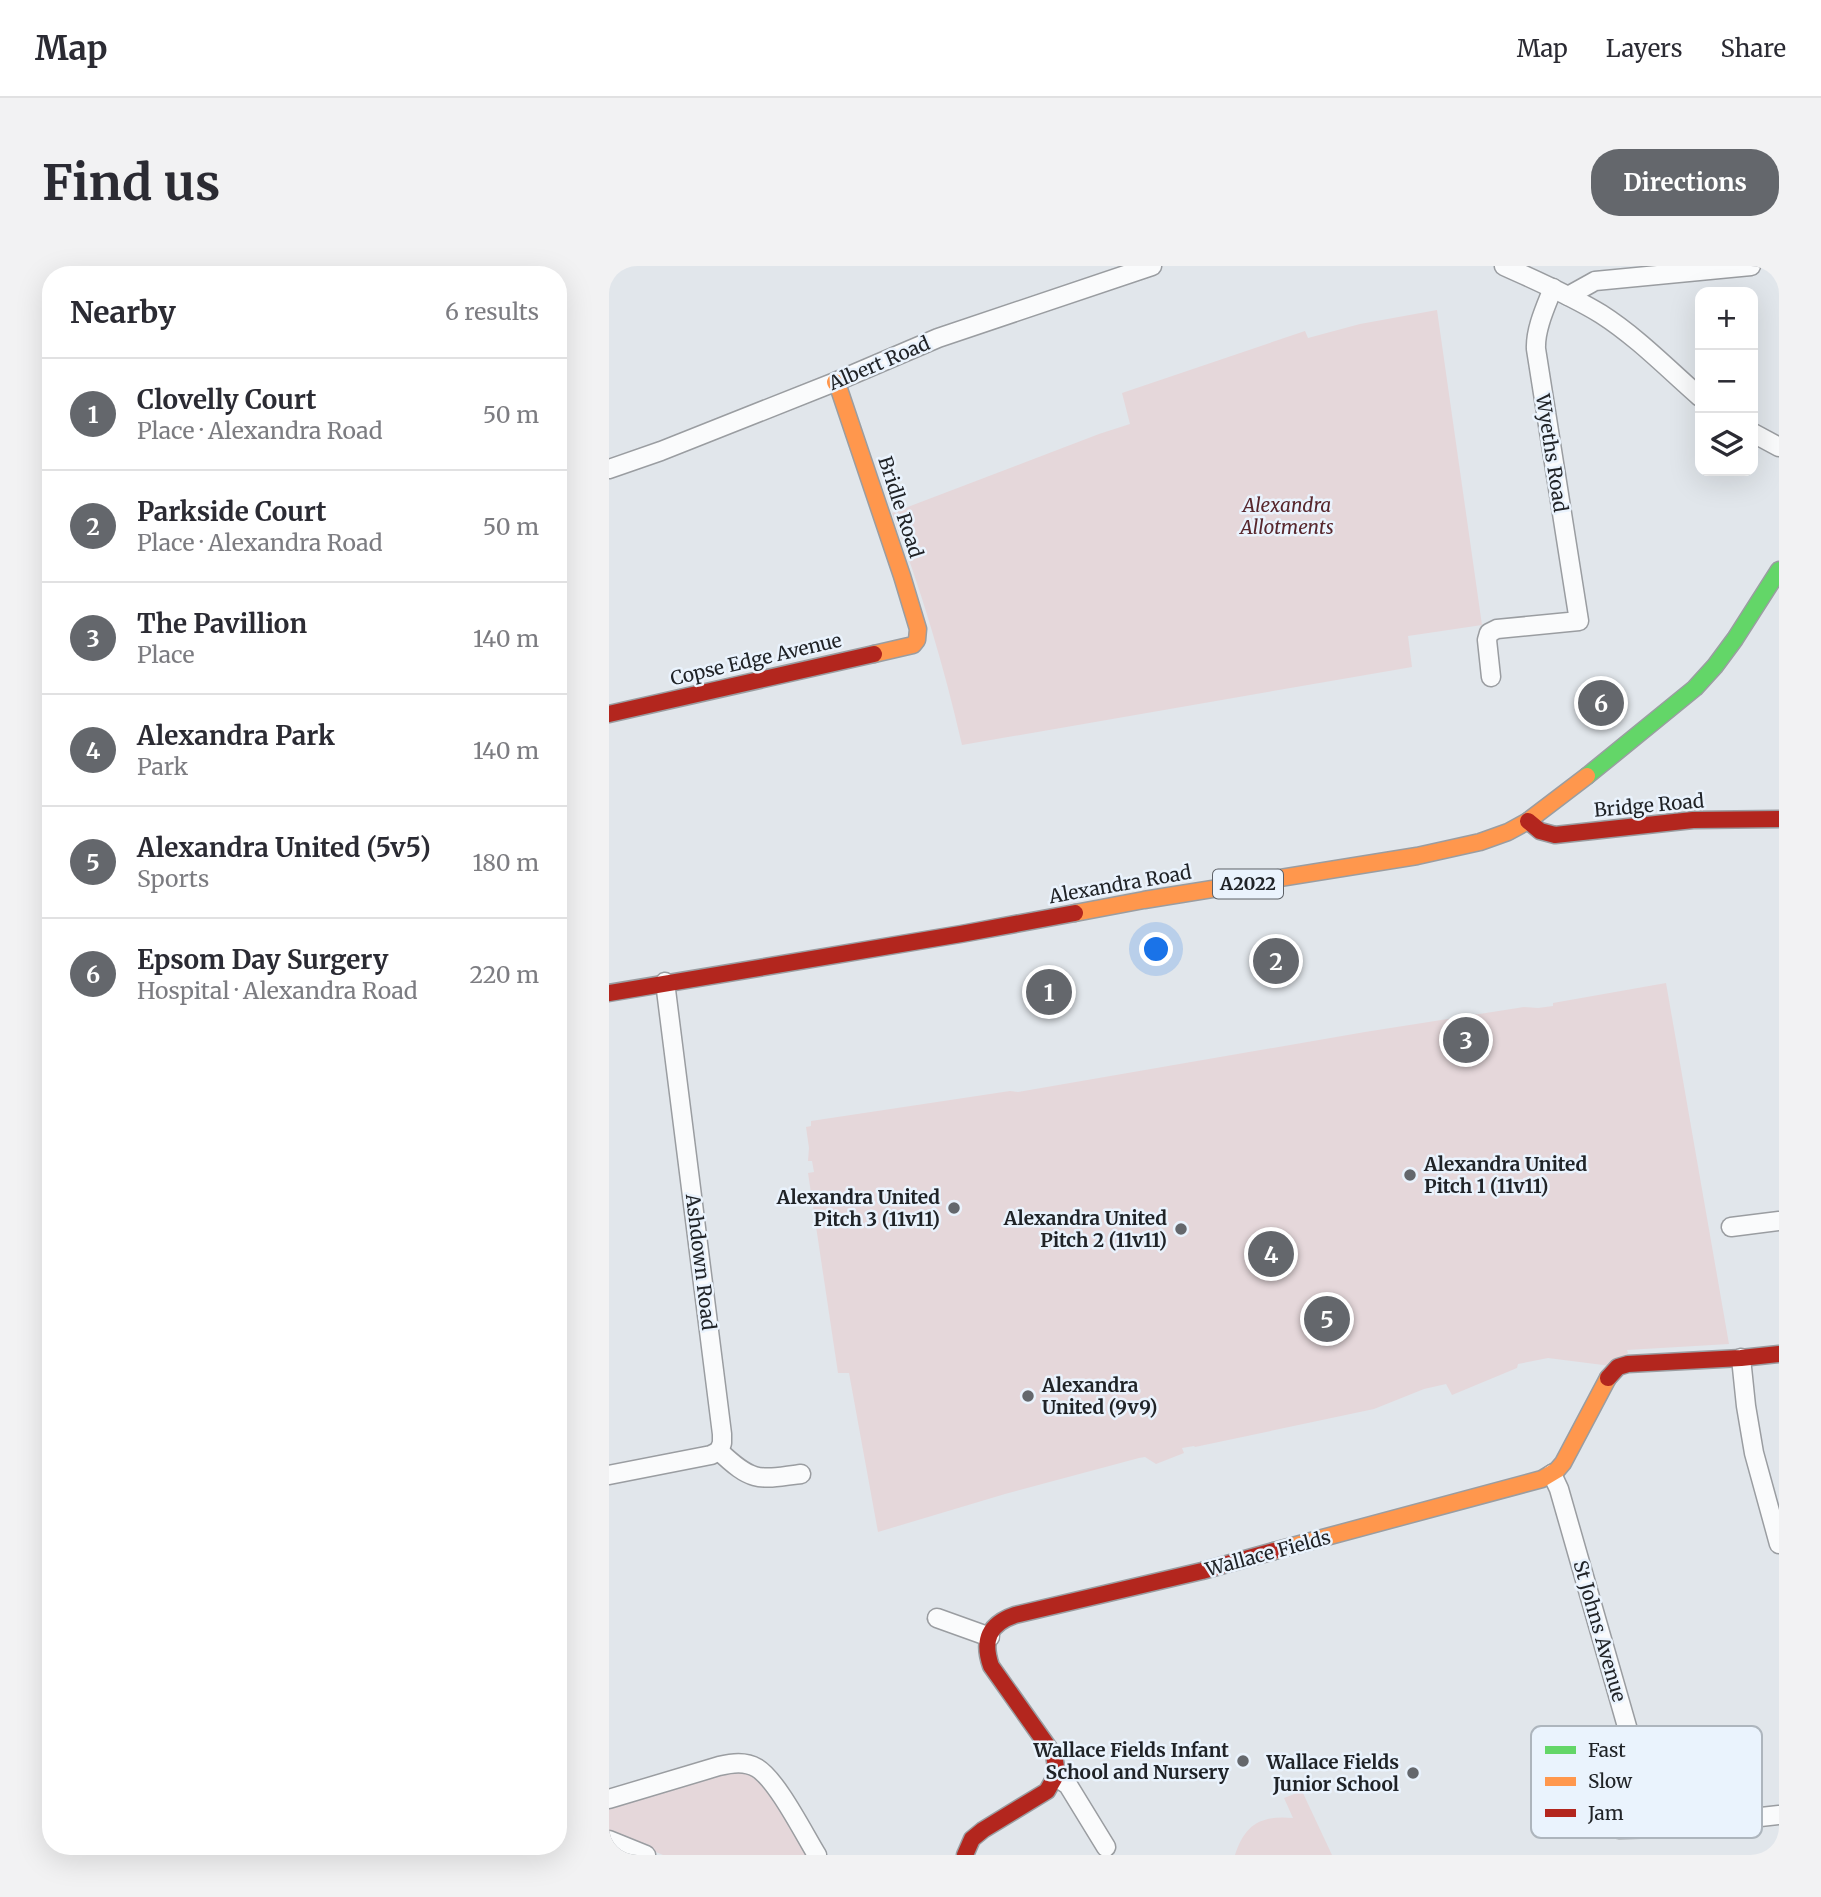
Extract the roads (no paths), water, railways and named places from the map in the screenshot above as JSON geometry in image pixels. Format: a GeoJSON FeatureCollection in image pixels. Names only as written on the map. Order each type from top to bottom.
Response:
{"type":"FeatureCollection","features":[{"type":"Feature","properties":{"kind":"street","name":"Albert Road"},"geometry":{"type":"LineString","coordinates":[[609,469],[835,382],[950,334],[1152,266]]}},
{"type":"Feature","properties":{"kind":"street"},"geometry":{"type":"LineString","coordinates":[[1504,266],[1560,292],[1612,323],[1695,393]]}},
{"type":"Feature","properties":{"kind":"street"},"geometry":{"type":"LineString","coordinates":[[1560,292],[1595,281],[1751,266]]}},
{"type":"Feature","properties":{"kind":"street","name":"Wyeths Road"},"geometry":{"type":"LineString","coordinates":[[1491,677],[1487,640],[1489,633],[1497,629],[1579,621],[1536,349],[1541,324],[1560,292]]}},
{"type":"Feature","properties":{"kind":"street","name":"Bridle Road"},"geometry":{"type":"LineString","coordinates":[[835,382],[881,510],[918,629],[917,639],[912,645]]}},
{"type":"Feature","properties":{"kind":"street"},"geometry":{"type":"LineString","coordinates":[[1758,436],[1779,447]]}},
{"type":"Feature","properties":{"kind":"street","name":"Alexandra Road"},"geometry":{"type":"LineString","coordinates":[[609,993],[937,938],[1131,902],[1417,856],[1481,842],[1528,821],[1695,688],[1735,639],[1779,570]]}},
{"type":"Feature","properties":{"kind":"street","name":"Copse Edge Avenue"},"geometry":{"type":"LineString","coordinates":[[609,714],[912,645]]}},
{"type":"Feature","properties":{"kind":"street","name":"Bridge Road"},"geometry":{"type":"LineString","coordinates":[[1528,821],[1539,831],[1555,835],[1693,820],[1779,819]]}},
{"type":"Feature","properties":{"kind":"street","name":"Ashdown Road"},"geometry":{"type":"LineString","coordinates":[[665,982],[722,1433],[719,1451]]}},
{"type":"Feature","properties":{"kind":"street"},"geometry":{"type":"LineString","coordinates":[[1731,1227],[1779,1221]]}},
{"type":"Feature","properties":{"kind":"street"},"geometry":{"type":"LineString","coordinates":[[1552,1474],[1563,1463],[1611,1373],[1619,1367],[1638,1363],[1779,1354]]}},
{"type":"Feature","properties":{"kind":"street"},"geometry":{"type":"LineString","coordinates":[[1741,1358],[1754,1453],[1779,1544]]}},
{"type":"Feature","properties":{"kind":"street"},"geometry":{"type":"LineString","coordinates":[[609,1475],[711,1455],[719,1451],[751,1476],[764,1479],[801,1474]]}},
{"type":"Feature","properties":{"kind":"street","name":"Wallace Fields"},"geometry":{"type":"LineString","coordinates":[[990,1637],[1000,1621],[1015,1615],[1202,1571],[1531,1482],[1552,1474]]}},
{"type":"Feature","properties":{"kind":"street","name":"St Johns Avenue"},"geometry":{"type":"LineString","coordinates":[[1552,1474],[1559,1489],[1627,1726]]}},
{"type":"Feature","properties":{"kind":"street"},"geometry":{"type":"LineString","coordinates":[[937,1618],[990,1637],[986,1653],[991,1666],[1054,1755],[1057,1765],[1056,1778],[1050,1788],[978,1834],[972,1839],[965,1855]]}},
{"type":"Feature","properties":{"kind":"street"},"geometry":{"type":"LineString","coordinates":[[609,1799],[719,1766],[744,1764],[755,1767],[773,1783],[817,1855]]}},
{"type":"Feature","properties":{"kind":"street"},"geometry":{"type":"LineString","coordinates":[[1056,1778],[1068,1785],[1106,1847]]}},
{"type":"Feature","properties":{"kind":"street"},"geometry":{"type":"LineString","coordinates":[[609,1840],[646,1855]]}},
{"type":"Feature","properties":{"kind":"place","name":"Epsom Day Surgery"},"geometry":{"type":"Point","coordinates":[1601,703]}},
{"type":"Feature","properties":{"kind":"place","name":"Parkside Court"},"geometry":{"type":"Point","coordinates":[1276,961]}},
{"type":"Feature","properties":{"kind":"place","name":"Clovelly Court"},"geometry":{"type":"Point","coordinates":[1049,992]}},
{"type":"Feature","properties":{"kind":"place","name":"The Pavillion"},"geometry":{"type":"Point","coordinates":[1466,1040]}},
{"type":"Feature","properties":{"kind":"place","name":"Alexandra United Pitch 1 (11v11)"},"geometry":{"type":"Point","coordinates":[1410,1175]}},
{"type":"Feature","properties":{"kind":"place","name":"Alexandra United Pitch 3 (11v11)"},"geometry":{"type":"Point","coordinates":[954,1208]}},
{"type":"Feature","properties":{"kind":"place","name":"Alexandra United Pitch 2 (11v11)"},"geometry":{"type":"Point","coordinates":[1181,1229]}},
{"type":"Feature","properties":{"kind":"place","name":"Alexandra Park"},"geometry":{"type":"Point","coordinates":[1271,1254]}},
{"type":"Feature","properties":{"kind":"place","name":"Alexandra United (5v5)"},"geometry":{"type":"Point","coordinates":[1327,1319]}},
{"type":"Feature","properties":{"kind":"place","name":"Alexandra United (9v9)"},"geometry":{"type":"Point","coordinates":[1028,1396]}},
{"type":"Feature","properties":{"kind":"place","name":"Wallace Fields Infant School and Nursery"},"geometry":{"type":"Point","coordinates":[1243,1761]}},
{"type":"Feature","properties":{"kind":"place","name":"Wallace Fields Junior School"},"geometry":{"type":"Point","coordinates":[1413,1773]}},
{"type":"Feature","properties":{"kind":"park label","name":"Alexandra Allotments"},"geometry":{"type":"Point","coordinates":[1287,516]}}]}
